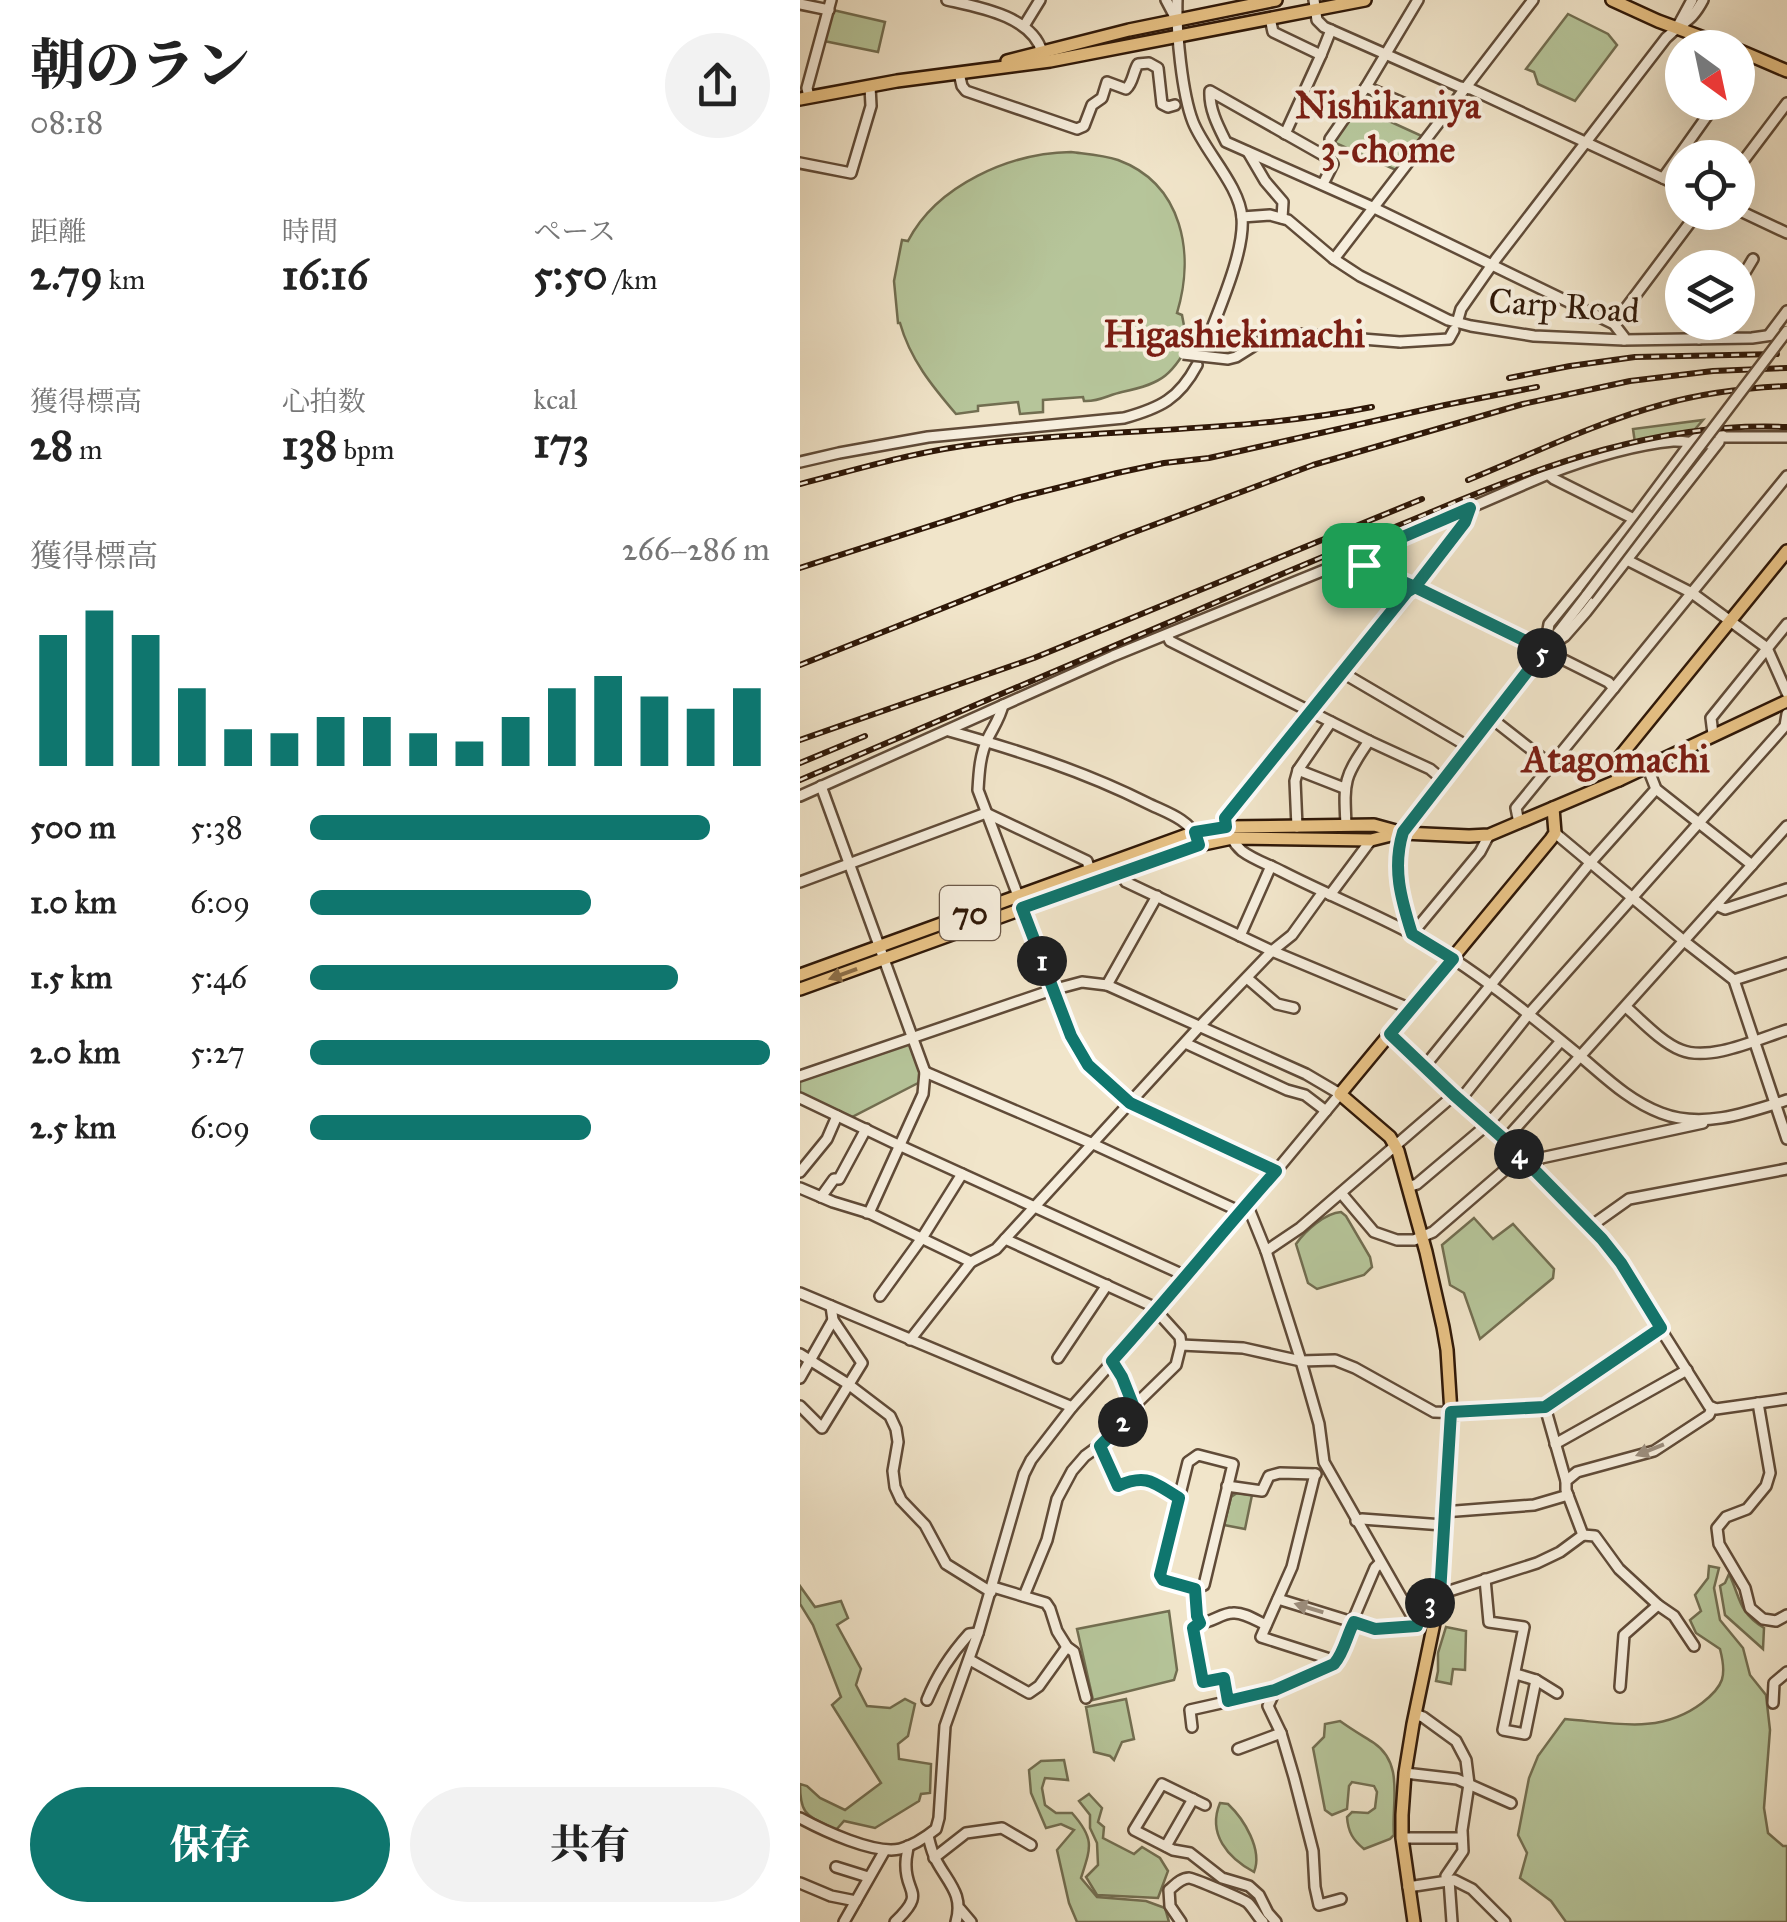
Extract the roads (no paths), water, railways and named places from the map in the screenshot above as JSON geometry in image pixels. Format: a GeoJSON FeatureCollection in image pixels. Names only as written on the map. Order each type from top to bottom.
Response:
{"type":"FeatureCollection","features":[{"type":"Feature","properties":{"kind":"main road"},"geometry":{"type":"LineString","coordinates":[[959,72],[1276,0]]}},
{"type":"Feature","properties":{"kind":"main road"},"geometry":{"type":"LineString","coordinates":[[805,98],[1050,61],[1270,18],[1315,5],[1365,0]]}},
{"type":"Feature","properties":{"kind":"main road"},"geometry":{"type":"LineString","coordinates":[[1612,0],[1688,30]]}},
{"type":"Feature","properties":{"kind":"main road"},"geometry":{"type":"LineString","coordinates":[[1755,58],[1787,71]]}},
{"type":"Feature","properties":{"kind":"main road"},"geometry":{"type":"LineString","coordinates":[[1787,551],[1618,759],[1614,766],[1619,780],[1787,701]]}},
{"type":"Feature","properties":{"kind":"main road","name":"70"},"geometry":{"type":"LineString","coordinates":[[1020,902],[1090,870],[1229,832],[1374,825],[1403,832],[1488,835],[1619,780]]}},
{"type":"Feature","properties":{"kind":"main road"},"geometry":{"type":"LineString","coordinates":[[1414,1922],[1402,1838],[1405,1773],[1440,1594],[1451,1412],[1447,1350],[1422,1238],[1395,1144],[1340,1094],[1555,833],[1553,808]]}},
{"type":"Feature","properties":{"kind":"main road","name":"70"},"geometry":{"type":"LineString","coordinates":[[1229,832],[1371,840],[1403,832]]}},
{"type":"Feature","properties":{"kind":"main road","name":"70"},"geometry":{"type":"LineString","coordinates":[[800,975],[882,952],[1020,902],[1120,872],[1197,839]]}},
{"type":"Feature","properties":{"kind":"main road","name":"70"},"geometry":{"type":"LineString","coordinates":[[800,990],[882,952]]}},
{"type":"Feature","properties":{"kind":"street"},"geometry":{"type":"LineString","coordinates":[[946,0],[972,3],[1024,26],[1034,34],[1042,52]]}},
{"type":"Feature","properties":{"kind":"street"},"geometry":{"type":"LineString","coordinates":[[1024,26],[1040,0]]}},
{"type":"Feature","properties":{"kind":"street"},"geometry":{"type":"LineString","coordinates":[[1166,0],[1176,20]]}},
{"type":"Feature","properties":{"kind":"street"},"geometry":{"type":"LineString","coordinates":[[1177,0],[1176,20],[1192,118],[1242,217],[1237,253],[1206,344]]}},
{"type":"Feature","properties":{"kind":"street"},"geometry":{"type":"LineString","coordinates":[[1330,139],[1418,0]]}},
{"type":"Feature","properties":{"kind":"street"},"geometry":{"type":"LineString","coordinates":[[1334,259],[1533,0]]}},
{"type":"Feature","properties":{"kind":"street"},"geometry":{"type":"LineString","coordinates":[[1183,354],[1236,357],[1262,340],[1287,333],[1400,342],[1449,340],[1461,309],[1492,265],[1678,26],[1692,0]]}},
{"type":"Feature","properties":{"kind":"street"},"geometry":{"type":"LineString","coordinates":[[1678,26],[1693,18],[1703,0]]}},
{"type":"Feature","properties":{"kind":"street"},"geometry":{"type":"LineString","coordinates":[[800,4],[830,5],[805,98]]}},
{"type":"Feature","properties":{"kind":"street"},"geometry":{"type":"LineString","coordinates":[[1315,5],[1319,22],[1331,30],[1663,178],[1704,120]]}},
{"type":"Feature","properties":{"kind":"street"},"geometry":{"type":"LineString","coordinates":[[1270,18],[1273,32],[1320,55]]}},
{"type":"Feature","properties":{"kind":"street"},"geometry":{"type":"LineString","coordinates":[[1284,134],[1331,30]]}},
{"type":"Feature","properties":{"kind":"street"},"geometry":{"type":"LineString","coordinates":[[959,72],[966,92],[1078,129],[1084,126],[1092,106],[1102,98],[1107,82],[1126,89],[1138,64],[1158,68],[1162,104],[1174,105]]}},
{"type":"Feature","properties":{"kind":"street"},"geometry":{"type":"LineString","coordinates":[[800,163],[851,173],[871,106],[870,86]]}},
{"type":"Feature","properties":{"kind":"street"},"geometry":{"type":"LineString","coordinates":[[1366,87],[1442,120]]}},
{"type":"Feature","properties":{"kind":"street"},"geometry":{"type":"LineString","coordinates":[[1323,184],[1332,161],[1210,91],[1209,101],[1226,142],[1323,184],[1614,324],[1624,340]]}},
{"type":"Feature","properties":{"kind":"street"},"geometry":{"type":"LineString","coordinates":[[1755,145],[1787,103]]}},
{"type":"Feature","properties":{"kind":"street"},"geometry":{"type":"LineString","coordinates":[[1248,152],[1283,202],[1282,218]]}},
{"type":"Feature","properties":{"kind":"street"},"geometry":{"type":"LineString","coordinates":[[1242,217],[1282,218],[1334,259],[1455,326]]}},
{"type":"Feature","properties":{"kind":"street"},"geometry":{"type":"LineString","coordinates":[[1755,218],[1787,233]]}},
{"type":"Feature","properties":{"kind":"street"},"geometry":{"type":"LineString","coordinates":[[1614,324],[1684,230]]}},
{"type":"Feature","properties":{"kind":"street"},"geometry":{"type":"LineString","coordinates":[[1769,335],[1787,311]]}},
{"type":"Feature","properties":{"kind":"street","name":"Carp Road"},"geometry":{"type":"LineString","coordinates":[[1455,326],[1534,336],[1665,340]]}},
{"type":"Feature","properties":{"kind":"street"},"geometry":{"type":"LineString","coordinates":[[1412,934],[1398,889],[1398,849],[1403,832],[1787,332]]}},
{"type":"Feature","properties":{"kind":"street","name":"Carp Road"},"geometry":{"type":"LineString","coordinates":[[1755,337],[1787,332]]}},
{"type":"Feature","properties":{"kind":"street"},"geometry":{"type":"LineString","coordinates":[[800,462],[928,437],[1124,418],[1168,402],[1197,365]]}},
{"type":"Feature","properties":{"kind":"street"},"geometry":{"type":"LineString","coordinates":[[800,796],[1572,464],[1672,442],[1705,445],[1722,439],[1787,437]]}},
{"type":"Feature","properties":{"kind":"street"},"geometry":{"type":"LineString","coordinates":[[1544,650],[1565,636],[1722,439]]}},
{"type":"Feature","properties":{"kind":"street"},"geometry":{"type":"LineString","coordinates":[[1544,650],[1550,624],[1692,441]]}},
{"type":"Feature","properties":{"kind":"street"},"geometry":{"type":"LineString","coordinates":[[1548,474],[1634,519]]}},
{"type":"Feature","properties":{"kind":"street"},"geometry":{"type":"LineString","coordinates":[[1519,823],[1516,808],[1787,476]]}},
{"type":"Feature","properties":{"kind":"street"},"geometry":{"type":"LineString","coordinates":[[1470,508],[1465,522],[1415,587],[1407,592],[1225,818],[1229,832],[1240,849],[1412,934],[1453,959],[1630,1097],[1665,1114],[1698,1120],[1725,1118]]}},
{"type":"Feature","properties":{"kind":"street"},"geometry":{"type":"LineString","coordinates":[[1354,558],[1614,688]]}},
{"type":"Feature","properties":{"kind":"street"},"geometry":{"type":"LineString","coordinates":[[1627,560],[1692,592],[1766,648],[1787,693]]}},
{"type":"Feature","properties":{"kind":"street"},"geometry":{"type":"LineString","coordinates":[[1713,734],[1712,718],[1787,624]]}},
{"type":"Feature","properties":{"kind":"street"},"geometry":{"type":"LineString","coordinates":[[1167,635],[1170,641],[1430,769],[1444,780]]}},
{"type":"Feature","properties":{"kind":"street"},"geometry":{"type":"LineString","coordinates":[[1342,673],[1468,747]]}},
{"type":"Feature","properties":{"kind":"street"},"geometry":{"type":"LineString","coordinates":[[1004,706],[986,741],[978,790],[1071,1036],[1088,1065],[1130,1103],[1276,1171]]}},
{"type":"Feature","properties":{"kind":"street"},"geometry":{"type":"LineString","coordinates":[[1266,1251],[1300,1228],[1395,1144],[1457,1097],[1784,726],[1787,714]]}},
{"type":"Feature","properties":{"kind":"street"},"geometry":{"type":"LineString","coordinates":[[1491,718],[1551,765]]}},
{"type":"Feature","properties":{"kind":"street"},"geometry":{"type":"LineString","coordinates":[[1297,827],[1294,782],[1331,722]]}},
{"type":"Feature","properties":{"kind":"street"},"geometry":{"type":"LineString","coordinates":[[948,730],[1037,756],[1102,781],[1188,824],[1197,839]]}},
{"type":"Feature","properties":{"kind":"street"},"geometry":{"type":"LineString","coordinates":[[1346,825],[1344,788],[1369,741]]}},
{"type":"Feature","properties":{"kind":"street"},"geometry":{"type":"LineString","coordinates":[[1647,766],[1656,789],[1752,865]]}},
{"type":"Feature","properties":{"kind":"street"},"geometry":{"type":"LineString","coordinates":[[1298,770],[1344,788]]}},
{"type":"Feature","properties":{"kind":"street"},"geometry":{"type":"LineString","coordinates":[[821,786],[925,1072],[923,1094],[869,1214]]}},
{"type":"Feature","properties":{"kind":"street"},"geometry":{"type":"LineString","coordinates":[[1424,1066],[1590,863],[1656,789]]}},
{"type":"Feature","properties":{"kind":"street"},"geometry":{"type":"LineString","coordinates":[[800,882],[986,813],[1086,862],[1090,870]]}},
{"type":"Feature","properties":{"kind":"street"},"geometry":{"type":"LineString","coordinates":[[1505,1140],[1787,826]]}},
{"type":"Feature","properties":{"kind":"street"},"geometry":{"type":"LineString","coordinates":[[1555,833],[1734,980],[1787,1139]]}},
{"type":"Feature","properties":{"kind":"street"},"geometry":{"type":"LineString","coordinates":[[1412,934],[1480,852],[1488,835]]}},
{"type":"Feature","properties":{"kind":"street"},"geometry":{"type":"LineString","coordinates":[[910,1340],[971,1262],[996,1250],[1200,1026],[1272,951],[1292,936],[1371,840]]}},
{"type":"Feature","properties":{"kind":"street"},"geometry":{"type":"LineString","coordinates":[[1240,936],[1271,866]]}},
{"type":"Feature","properties":{"kind":"street"},"geometry":{"type":"LineString","coordinates":[[1120,872],[1126,882],[1240,936],[1411,1009]]}},
{"type":"Feature","properties":{"kind":"street"},"geometry":{"type":"LineString","coordinates":[[1716,905],[1725,909],[1787,889]]}},
{"type":"Feature","properties":{"kind":"street"},"geometry":{"type":"LineString","coordinates":[[1108,985],[1157,896]]}},
{"type":"Feature","properties":{"kind":"street"},"geometry":{"type":"LineString","coordinates":[[1734,980],[1787,963]]}},
{"type":"Feature","properties":{"kind":"street"},"geometry":{"type":"LineString","coordinates":[[1247,978],[1277,1004],[1294,1008]]}},
{"type":"Feature","properties":{"kind":"street"},"geometry":{"type":"LineString","coordinates":[[800,1076],[1082,982],[1108,985],[1306,1074],[1340,1094],[1031,1460],[970,1660],[945,1726],[936,1830],[902,1849],[885,1850],[835,1836],[805,1820]]}},
{"type":"Feature","properties":{"kind":"street"},"geometry":{"type":"LineString","coordinates":[[1626,1007],[1684,1052],[1708,1054],[1787,1030]]}},
{"type":"Feature","properties":{"kind":"street"},"geometry":{"type":"LineString","coordinates":[[1390,1034],[1505,1140],[1590,1226],[1621,1263],[1712,1408],[1710,1415],[1654,1451],[1576,1472],[1566,1481]]}},
{"type":"Feature","properties":{"kind":"street"},"geometry":{"type":"LineString","coordinates":[[1408,1187],[1417,1184],[1488,1124],[1561,1041]]}},
{"type":"Feature","properties":{"kind":"street"},"geometry":{"type":"LineString","coordinates":[[1185,1043],[1305,1095],[1326,1111]]}},
{"type":"Feature","properties":{"kind":"street"},"geometry":{"type":"LineString","coordinates":[[925,1072],[1243,1208],[1266,1251],[1319,1424],[1324,1462],[1417,1626]]}},
{"type":"Feature","properties":{"kind":"street"},"geometry":{"type":"LineString","coordinates":[[800,1098],[1186,1276]]}},
{"type":"Feature","properties":{"kind":"street"},"geometry":{"type":"LineString","coordinates":[[1532,1167],[1541,1158],[1648,1137],[1787,1100]]}},
{"type":"Feature","properties":{"kind":"street"},"geometry":{"type":"LineString","coordinates":[[1648,1137],[1660,1130],[1665,1114]]}},
{"type":"Feature","properties":{"kind":"street"},"geometry":{"type":"LineString","coordinates":[[800,1172],[827,1139],[837,1116]]}},
{"type":"Feature","properties":{"kind":"street"},"geometry":{"type":"LineString","coordinates":[[821,1196],[838,1179],[866,1129]]}},
{"type":"Feature","properties":{"kind":"street"},"geometry":{"type":"LineString","coordinates":[[1341,1193],[1374,1232],[1397,1240],[1422,1238],[1521,1156]]}},
{"type":"Feature","properties":{"kind":"street"},"geometry":{"type":"LineString","coordinates":[[1590,1226],[1629,1199],[1787,1169]]}},
{"type":"Feature","properties":{"kind":"street"},"geometry":{"type":"LineString","coordinates":[[880,1296],[962,1174]]}},
{"type":"Feature","properties":{"kind":"street"},"geometry":{"type":"LineString","coordinates":[[800,1188],[869,1214],[971,1262]]}},
{"type":"Feature","properties":{"kind":"street"},"geometry":{"type":"LineString","coordinates":[[1005,1239],[1152,1306],[1180,1337],[1176,1365],[1135,1405]]}},
{"type":"Feature","properties":{"kind":"street"},"geometry":{"type":"LineString","coordinates":[[1058,1358],[1107,1286]]}},
{"type":"Feature","properties":{"kind":"street"},"geometry":{"type":"LineString","coordinates":[[800,1294],[1072,1407]]}},
{"type":"Feature","properties":{"kind":"street"},"geometry":{"type":"LineString","coordinates":[[800,1406],[822,1428],[862,1363],[833,1320],[831,1306]]}},
{"type":"Feature","properties":{"kind":"street"},"geometry":{"type":"LineString","coordinates":[[800,1378],[833,1320]]}},
{"type":"Feature","properties":{"kind":"street"},"geometry":{"type":"LineString","coordinates":[[1181,1345],[1243,1348],[1301,1361],[1335,1360],[1434,1412],[1451,1412],[1545,1407],[1661,1328]]}},
{"type":"Feature","properties":{"kind":"street"},"geometry":{"type":"LineString","coordinates":[[800,1354],[890,1416],[898,1442],[894,1487],[924,1526],[946,1564],[992,1589],[1046,1603],[1057,1631],[1074,1652],[1086,1698]]}},
{"type":"Feature","properties":{"kind":"street"},"geometry":{"type":"LineString","coordinates":[[1024,1596],[1047,1540],[1057,1499],[1072,1471],[1135,1410],[1112,1361]]}},
{"type":"Feature","properties":{"kind":"street"},"geometry":{"type":"LineString","coordinates":[[1555,1444],[1688,1370]]}},
{"type":"Feature","properties":{"kind":"street"},"geometry":{"type":"LineString","coordinates":[[1712,1408],[1787,1399]]}},
{"type":"Feature","properties":{"kind":"street"},"geometry":{"type":"LineString","coordinates":[[1758,1403],[1770,1473],[1766,1486],[1747,1509],[1726,1516],[1717,1528],[1720,1544],[1744,1588],[1750,1608],[1763,1619],[1776,1621],[1787,1615]]}},
{"type":"Feature","properties":{"kind":"street"},"geometry":{"type":"LineString","coordinates":[[1545,1407],[1583,1535]]}},
{"type":"Feature","properties":{"kind":"street"},"geometry":{"type":"LineString","coordinates":[[1100,1446],[1118,1486],[1135,1478],[1152,1482],[1179,1498]]}},
{"type":"Feature","properties":{"kind":"street"},"geometry":{"type":"LineString","coordinates":[[1198,1455],[1234,1464],[1204,1585],[1195,1589],[1163,1580],[1160,1575],[1179,1498],[1188,1462],[1198,1455]]}},
{"type":"Feature","properties":{"kind":"street"},"geometry":{"type":"LineString","coordinates":[[1227,1486],[1262,1491],[1268,1476],[1314,1474],[1328,1469]]}},
{"type":"Feature","properties":{"kind":"street"},"geometry":{"type":"LineString","coordinates":[[1314,1474],[1292,1567],[1261,1636],[1336,1662]]}},
{"type":"Feature","properties":{"kind":"street"},"geometry":{"type":"LineString","coordinates":[[1356,1521],[1443,1518],[1534,1505],[1568,1495]]}},
{"type":"Feature","properties":{"kind":"street"},"geometry":{"type":"LineString","coordinates":[[1417,1626],[1422,1610],[1440,1594],[1537,1563],[1583,1535],[1595,1536],[1620,1569],[1674,1616],[1694,1646]]}},
{"type":"Feature","properties":{"kind":"street"},"geometry":{"type":"LineString","coordinates":[[1192,1727],[1190,1710],[1275,1690],[1336,1662],[1380,1564]]}},
{"type":"Feature","properties":{"kind":"street"},"geometry":{"type":"LineString","coordinates":[[1485,1580],[1489,1622],[1524,1627],[1504,1730],[1525,1734],[1536,1680]]}},
{"type":"Feature","properties":{"kind":"street"},"geometry":{"type":"LineString","coordinates":[[1195,1589],[1200,1623]]}},
{"type":"Feature","properties":{"kind":"street"},"geometry":{"type":"LineString","coordinates":[[1278,1599],[1375,1629],[1417,1626]]}},
{"type":"Feature","properties":{"kind":"street"},"geometry":{"type":"LineString","coordinates":[[1620,1688],[1624,1635],[1658,1605]]}},
{"type":"Feature","properties":{"kind":"street"},"geometry":{"type":"LineString","coordinates":[[1228,1701],[1224,1678],[1203,1682],[1193,1628],[1231,1612],[1266,1625]]}},
{"type":"Feature","properties":{"kind":"street"},"geometry":{"type":"LineString","coordinates":[[926,1700],[954,1652],[969,1634],[978,1634]]}},
{"type":"Feature","properties":{"kind":"street"},"geometry":{"type":"LineString","coordinates":[[970,1660],[1028,1693],[1039,1686],[1067,1647]]}},
{"type":"Feature","properties":{"kind":"street"},"geometry":{"type":"LineString","coordinates":[[1774,1703],[1774,1684],[1787,1672]]}},
{"type":"Feature","properties":{"kind":"street"},"geometry":{"type":"LineString","coordinates":[[1516,1674],[1557,1693]]}},
{"type":"Feature","properties":{"kind":"street"},"geometry":{"type":"LineString","coordinates":[[1275,1690],[1268,1706],[1281,1732],[1313,1850],[1319,1904],[1341,1899]]}},
{"type":"Feature","properties":{"kind":"street"},"geometry":{"type":"LineString","coordinates":[[1415,1714],[1456,1741],[1466,1760],[1469,1784],[1463,1851],[1446,1876],[1452,1922]]}},
{"type":"Feature","properties":{"kind":"street"},"geometry":{"type":"LineString","coordinates":[[1238,1749],[1281,1732]]}},
{"type":"Feature","properties":{"kind":"street"},"geometry":{"type":"LineString","coordinates":[[1405,1773],[1457,1779],[1512,1803]]}},
{"type":"Feature","properties":{"kind":"street"},"geometry":{"type":"LineString","coordinates":[[1206,1805],[1162,1784],[1134,1830],[1190,1853],[1222,1878],[1249,1886],[1276,1922]]}},
{"type":"Feature","properties":{"kind":"street"},"geometry":{"type":"LineString","coordinates":[[1166,1846],[1193,1799]]}},
{"type":"Feature","properties":{"kind":"street"},"geometry":{"type":"LineString","coordinates":[[934,1858],[966,1833],[979,1831],[1002,1828],[1031,1845]]}},
{"type":"Feature","properties":{"kind":"street"},"geometry":{"type":"LineString","coordinates":[[928,1836],[934,1858],[953,1887],[960,1909],[971,1922]]}},
{"type":"Feature","properties":{"kind":"street"},"geometry":{"type":"LineString","coordinates":[[1402,1838],[1462,1838]]}},
{"type":"Feature","properties":{"kind":"street"},"geometry":{"type":"LineString","coordinates":[[896,1922],[913,1901],[906,1862],[908,1846]]}},
{"type":"Feature","properties":{"kind":"street"},"geometry":{"type":"LineString","coordinates":[[844,1922],[885,1850]]}},
{"type":"Feature","properties":{"kind":"street"},"geometry":{"type":"LineString","coordinates":[[836,1867],[868,1877]]}},
{"type":"Feature","properties":{"kind":"street"},"geometry":{"type":"LineString","coordinates":[[1181,1922],[1170,1906],[1170,1890],[1188,1877],[1238,1896],[1263,1922]]}},
{"type":"Feature","properties":{"kind":"street"},"geometry":{"type":"LineString","coordinates":[[1408,1887],[1454,1880],[1472,1889],[1500,1920]]}},
{"type":"Feature","properties":{"kind":"street"},"geometry":{"type":"LineString","coordinates":[[800,1883],[856,1901]]}},
{"type":"Feature","properties":{"kind":"street"},"geometry":{"type":"LineString","coordinates":[[956,1922],[960,1909]]}},
{"type":"Feature","properties":{"kind":"railway"},"geometry":{"type":"LineString","coordinates":[[1509,378],[1635,357],[1777,354]]}},
{"type":"Feature","properties":{"kind":"railway"},"geometry":{"type":"LineString","coordinates":[[800,665],[1313,465],[1523,404],[1630,381],[1713,371],[1787,368]]}},
{"type":"Feature","properties":{"kind":"railway"},"geometry":{"type":"LineString","coordinates":[[1468,480],[1639,411],[1709,394],[1787,386]]}},
{"type":"Feature","properties":{"kind":"railway"},"geometry":{"type":"LineString","coordinates":[[800,568],[1017,498],[1117,473],[1209,458],[1537,387]]}},
{"type":"Feature","properties":{"kind":"railway"},"geometry":{"type":"LineString","coordinates":[[800,484],[955,447],[1274,422],[1372,407]]}},
{"type":"Feature","properties":{"kind":"railway"},"geometry":{"type":"LineString","coordinates":[[800,780],[1515,478],[1648,439],[1740,427],[1787,427]]}},
{"type":"Feature","properties":{"kind":"railway"},"geometry":{"type":"LineString","coordinates":[[800,740],[1034,658],[1422,499]]}},
{"type":"Feature","properties":{"kind":"railway"},"geometry":{"type":"LineString","coordinates":[[800,763],[865,736]]}},
{"type":"Feature","properties":{"kind":"district","name":"Nishikaniya 3-chome"},"geometry":{"type":"Point","coordinates":[1388,127]}},
{"type":"Feature","properties":{"kind":"district","name":"Higashiekimachi"},"geometry":{"type":"Point","coordinates":[1234,334]}},
{"type":"Feature","properties":{"kind":"district","name":"Atagomachi"},"geometry":{"type":"Point","coordinates":[1616,759]}}]}
